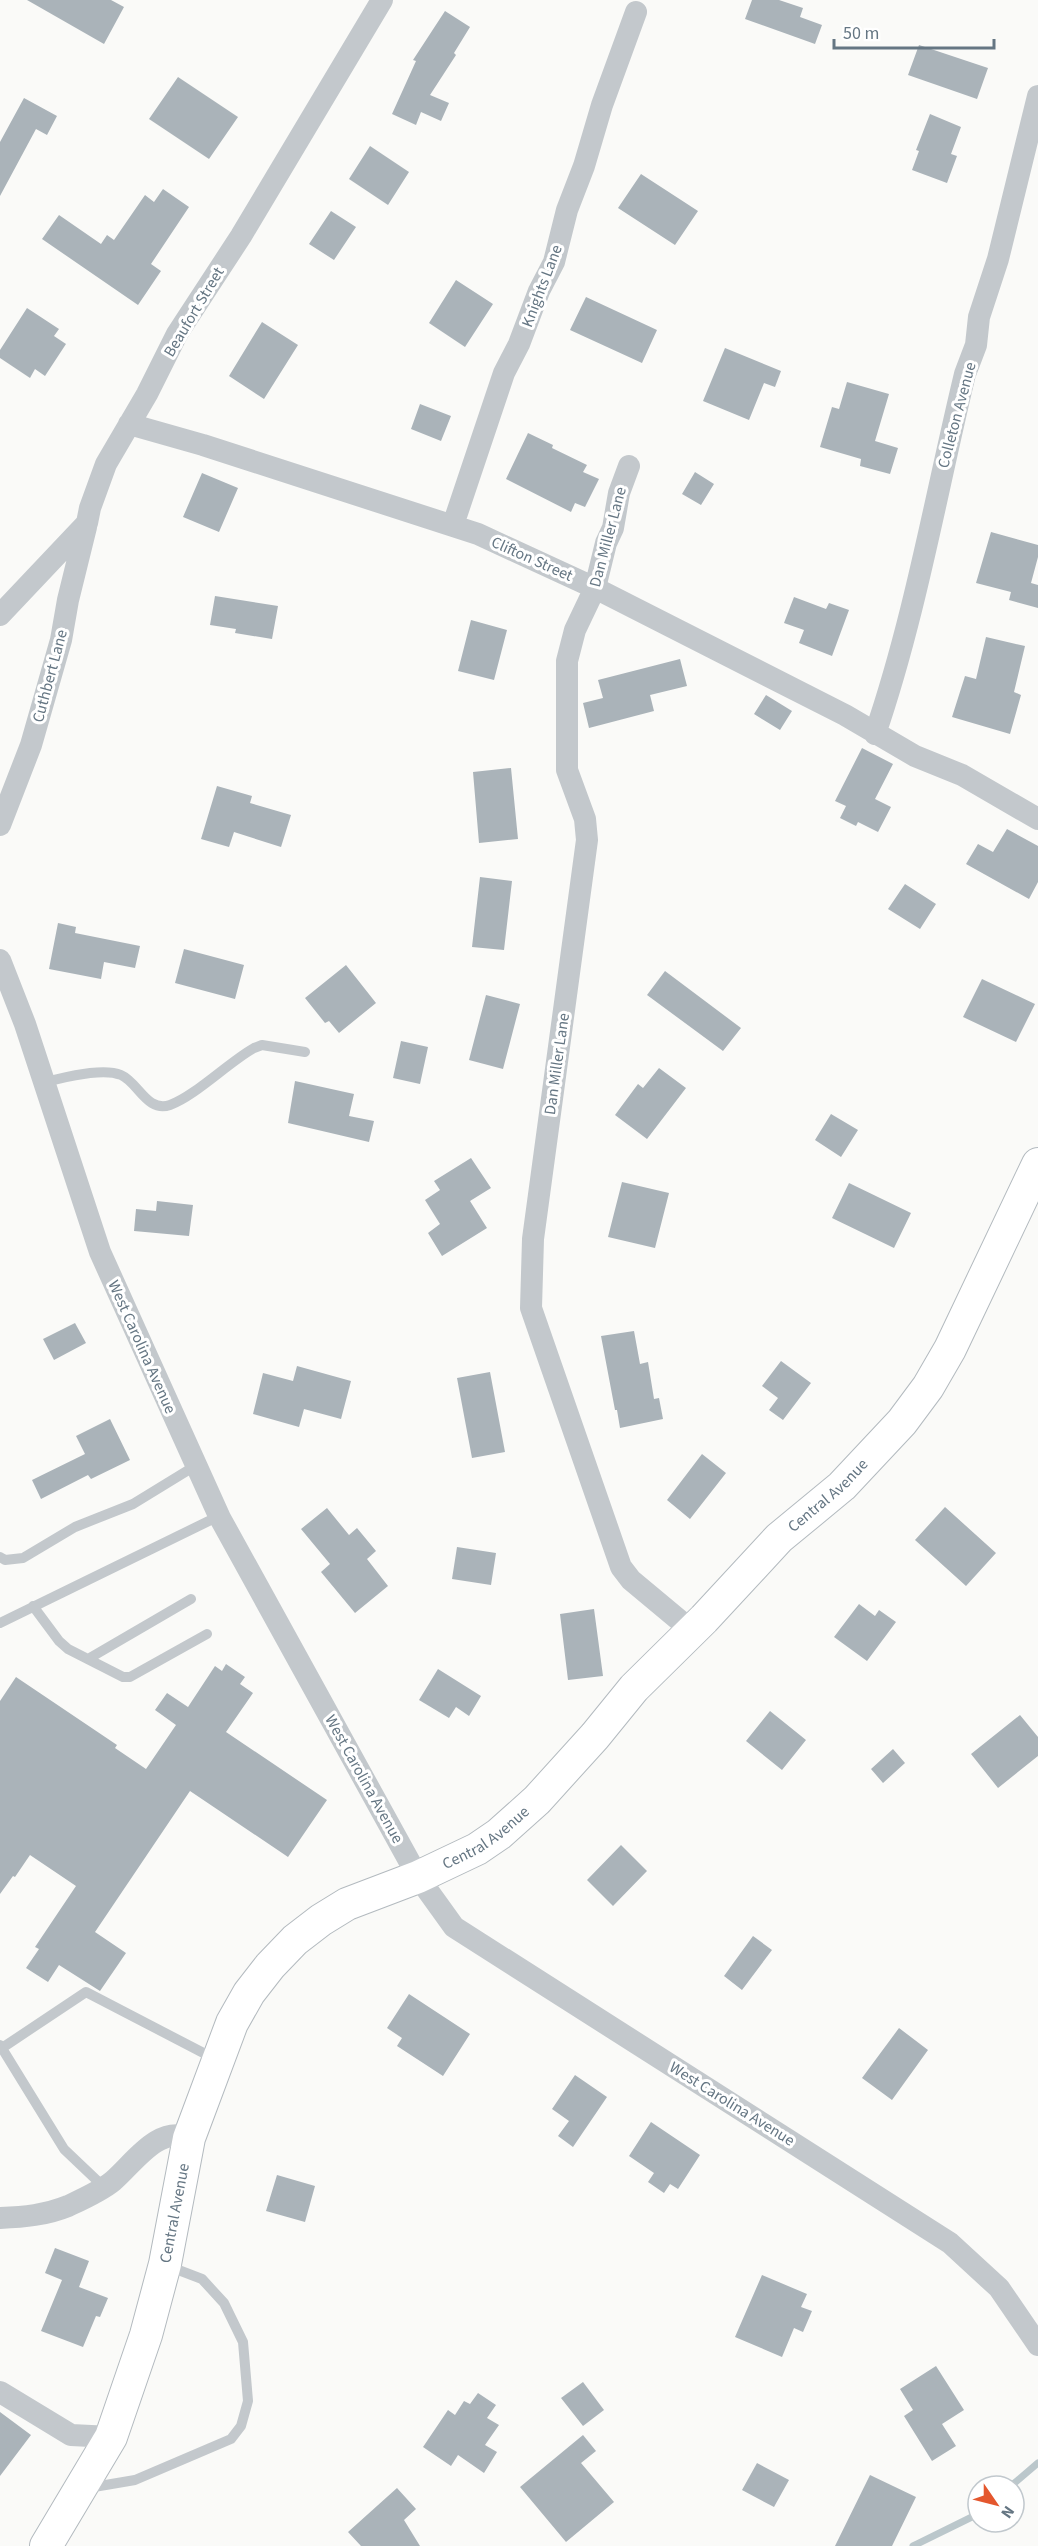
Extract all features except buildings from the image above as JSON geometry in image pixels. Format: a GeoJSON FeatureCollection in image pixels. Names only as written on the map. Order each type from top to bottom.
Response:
{"type":"FeatureCollection","features":[{"type":"Feature","properties":{"kind":"street","name":"Beaufort Street"},"geometry":{"type":"LineString","coordinates":[[0,615],[87,523],[106,464],[177,334],[247,227],[382,0]]}},
{"type":"Feature","properties":{"kind":"street","name":"Knights Lane"},"geometry":{"type":"LineString","coordinates":[[453,525],[504,373],[519,344],[538,291],[554,262],[567,210],[636,12]]}},
{"type":"Feature","properties":{"kind":"street","name":"Colleton Avenue"},"geometry":{"type":"LineString","coordinates":[[875,734],[889,693],[918,581],[965,374],[976,345],[979,317],[998,259],[1038,96]]}},
{"type":"Feature","properties":{"kind":"street","name":"Clifton Street"},"geometry":{"type":"LineString","coordinates":[[129,424],[203,445],[453,525],[498,543],[595,588],[834,710],[940,768],[962,775],[1038,819]]}},
{"type":"Feature","properties":{"kind":"street","name":"Dan Miller Lane"},"geometry":{"type":"LineString","coordinates":[[630,466],[620,493],[614,528],[606,543],[595,588],[575,630],[567,661],[567,770],[585,819],[587,840],[533,1239],[531,1308],[621,1566],[631,1580],[691,1630]]}},
{"type":"Feature","properties":{"kind":"street","name":"Cuthbert Lane"},"geometry":{"type":"LineString","coordinates":[[0,825],[31,745],[61,640],[68,600],[87,523]]}},
{"type":"Feature","properties":{"kind":"street","name":"West Carolina Avenue"},"geometry":{"type":"LineString","coordinates":[[0,960],[25,1024],[100,1252],[195,1467],[219,1516],[418,1877],[454,1927],[950,2242],[999,2288],[1038,2345]]}},
{"type":"Feature","properties":{"kind":"street","name":"Central Avenue"},"geometry":{"type":"LineString","coordinates":[[46,2546],[111,2437],[146,2335],[165,2265],[189,2138],[232,2023],[249,1993],[270,1966],[295,1941],[321,1920],[347,1904],[418,1877],[477,1849],[499,1834],[537,1800],[595,1736],[634,1688],[779,1538],[842,1486],[902,1422],[928,1387],[950,1349],[1038,1164]]}},
{"type":"Feature","properties":{"kind":"street"},"geometry":{"type":"LineString","coordinates":[[0,2218],[42,2215],[69,2205],[104,2187],[164,2137],[180,2134],[189,2138]]}},
{"type":"Feature","properties":{"kind":"street"},"geometry":{"type":"LineString","coordinates":[[0,2392],[71,2435],[111,2437]]}},
{"type":"Feature","properties":{"kind":"lane"},"geometry":{"type":"LineString","coordinates":[[44,1082],[97,1073],[118,1074],[128,1079],[143,1097],[164,1106],[171,1105],[254,1048],[262,1045],[306,1052]]}},
{"type":"Feature","properties":{"kind":"lane"},"geometry":{"type":"LineString","coordinates":[[0,1557],[5,1560],[23,1558],[75,1527],[133,1504],[195,1467]]}},
{"type":"Feature","properties":{"kind":"lane"},"geometry":{"type":"LineString","coordinates":[[0,1623],[219,1516]]}},
{"type":"Feature","properties":{"kind":"lane"},"geometry":{"type":"LineString","coordinates":[[88,1659],[191,1599]]}},
{"type":"Feature","properties":{"kind":"lane"},"geometry":{"type":"LineString","coordinates":[[33,1606],[59,1641],[123,1677],[130,1677],[207,1634]]}},
{"type":"Feature","properties":{"kind":"lane"},"geometry":{"type":"LineString","coordinates":[[104,2187],[64,2149],[1,2046],[86,1992],[218,2061]]}},
{"type":"Feature","properties":{"kind":"lane"},"geometry":{"type":"LineString","coordinates":[[81,2489],[135,2480],[231,2439],[241,2426],[248,2402],[243,2342],[229,2312],[224,2303],[202,2279],[165,2265]]}},
{"type":"Feature","properties":{"kind":"waterway"},"geometry":{"type":"LineString","coordinates":[[1025,2474],[1038,2463]]}},
{"type":"Feature","properties":{"kind":"waterway"},"geometry":{"type":"LineString","coordinates":[[913,2546],[966,2520]]}}]}
